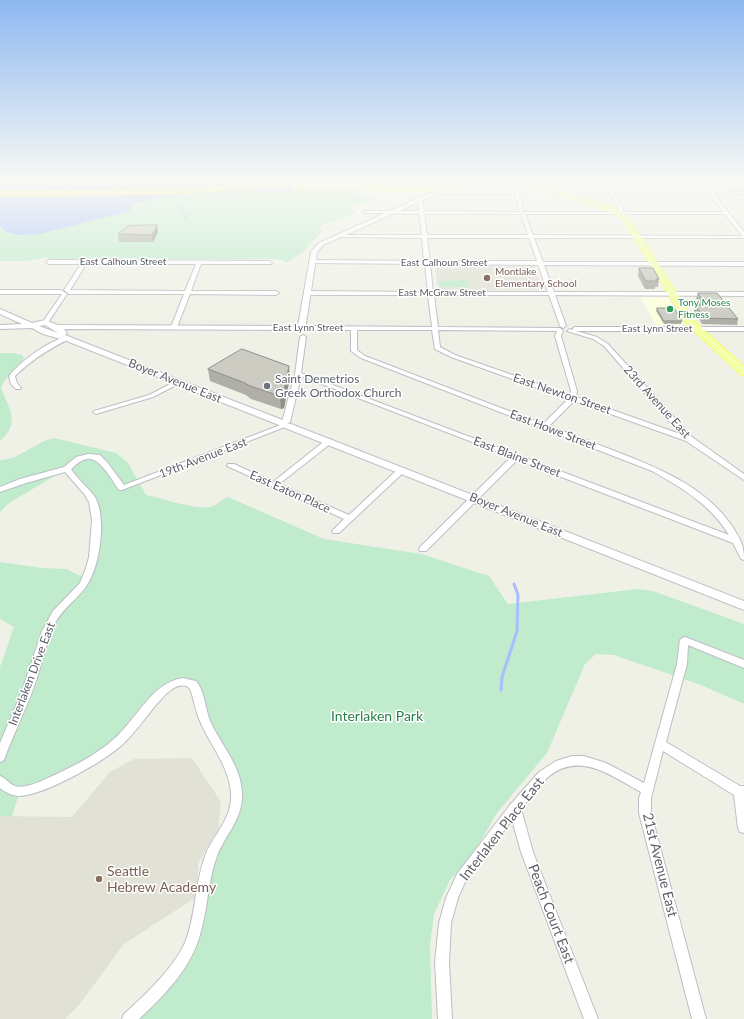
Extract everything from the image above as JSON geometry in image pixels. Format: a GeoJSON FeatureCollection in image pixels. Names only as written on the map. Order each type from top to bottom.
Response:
{"type":"FeatureCollection","features":[{"type":"Feature","properties":{"kind":"main road"},"geometry":{"type":"LineString","coordinates":[[633,228],[696,329],[744,372]]}},
{"type":"Feature","properties":{"kind":"street"},"geometry":{"type":"LineString","coordinates":[[302,328],[314,252],[317,247],[357,228]]}},
{"type":"Feature","properties":{"kind":"street"},"geometry":{"type":"LineString","coordinates":[[423,228],[434,328]]}},
{"type":"Feature","properties":{"kind":"street"},"geometry":{"type":"LineString","coordinates":[[528,228],[551,294],[560,329],[558,336],[574,392],[573,398],[544,427]]}},
{"type":"Feature","properties":{"kind":"street"},"geometry":{"type":"LineString","coordinates":[[737,228],[744,236]]}},
{"type":"Feature","properties":{"kind":"street"},"geometry":{"type":"LineString","coordinates":[[338,236],[744,236]]}},
{"type":"Feature","properties":{"kind":"street","name":"East Calhoun Street"},"geometry":{"type":"LineString","coordinates":[[49,262],[269,263]]}},
{"type":"Feature","properties":{"kind":"street"},"geometry":{"type":"LineString","coordinates":[[45,323],[85,262]]}},
{"type":"Feature","properties":{"kind":"street","name":"East Calhoun Street"},"geometry":{"type":"LineString","coordinates":[[312,262],[744,264]]}},
{"type":"Feature","properties":{"kind":"street"},"geometry":{"type":"LineString","coordinates":[[174,327],[199,263]]}},
{"type":"Feature","properties":{"kind":"street"},"geometry":{"type":"LineString","coordinates":[[0,292],[276,293]]}},
{"type":"Feature","properties":{"kind":"street","name":"East McGraw Street"},"geometry":{"type":"LineString","coordinates":[[308,293],[744,294]]}},
{"type":"Feature","properties":{"kind":"street"},"geometry":{"type":"LineString","coordinates":[[0,311],[33,326]]}},
{"type":"Feature","properties":{"kind":"street"},"geometry":{"type":"LineString","coordinates":[[18,318],[58,327],[56,331],[48,332]]}},
{"type":"Feature","properties":{"kind":"street"},"geometry":{"type":"LineString","coordinates":[[0,326],[12,324],[18,318]]}},
{"type":"Feature","properties":{"kind":"street"},"geometry":{"type":"LineString","coordinates":[[0,326],[33,326],[38,323],[45,323]]}},
{"type":"Feature","properties":{"kind":"street","name":"Boyer Avenue East"},"geometry":{"type":"LineString","coordinates":[[33,326],[330,441],[744,606]]}},
{"type":"Feature","properties":{"kind":"street","name":"East Lynn Street"},"geometry":{"type":"LineString","coordinates":[[58,327],[434,328],[570,330],[744,329]]}},
{"type":"Feature","properties":{"kind":"street","name":"Boyer Avenue East"},"geometry":{"type":"LineString","coordinates":[[58,327],[67,338]]}},
{"type":"Feature","properties":{"kind":"street","name":"East Howe Street"},"geometry":{"type":"LineString","coordinates":[[354,328],[353,348],[357,354],[654,469],[685,487],[713,508],[726,522],[744,557]]}},
{"type":"Feature","properties":{"kind":"street","name":"East Newton Street"},"geometry":{"type":"LineString","coordinates":[[434,328],[437,348],[453,356],[689,439]]}},
{"type":"Feature","properties":{"kind":"street","name":"23rd Avenue East"},"geometry":{"type":"LineString","coordinates":[[570,330],[595,338],[606,345],[689,439],[744,478]]}},
{"type":"Feature","properties":{"kind":"street"},"geometry":{"type":"LineString","coordinates":[[285,424],[298,374],[303,337]]}},
{"type":"Feature","properties":{"kind":"street"},"geometry":{"type":"LineString","coordinates":[[18,388],[14,384],[12,376],[21,366],[44,349],[67,338]]}},
{"type":"Feature","properties":{"kind":"street","name":"East Blaine Street"},"geometry":{"type":"LineString","coordinates":[[298,374],[736,541]]}},
{"type":"Feature","properties":{"kind":"street"},"geometry":{"type":"LineString","coordinates":[[96,412],[151,396],[178,382]]}},
{"type":"Feature","properties":{"kind":"street","name":"19th Avenue East"},"geometry":{"type":"LineString","coordinates":[[67,469],[83,457],[96,457],[104,464],[122,488],[132,486],[285,424]]}},
{"type":"Feature","properties":{"kind":"street"},"geometry":{"type":"LineString","coordinates":[[274,486],[330,441]]}},
{"type":"Feature","properties":{"kind":"street"},"geometry":{"type":"LineString","coordinates":[[423,548],[515,457]]}},
{"type":"Feature","properties":{"kind":"street","name":"East Eaton Place"},"geometry":{"type":"LineString","coordinates":[[231,466],[349,518]]}},
{"type":"Feature","properties":{"kind":"street"},"geometry":{"type":"LineString","coordinates":[[0,490],[23,481],[67,469]]}},
{"type":"Feature","properties":{"kind":"street","name":"Interlaken Drive East"},"geometry":{"type":"LineString","coordinates":[[0,757],[23,705],[50,622],[89,577],[95,551],[95,513],[93,502],[83,488],[74,480],[67,469]]}},
{"type":"Feature","properties":{"kind":"street"},"geometry":{"type":"LineString","coordinates":[[336,531],[402,470]]}},
{"type":"Feature","properties":{"kind":"street","name":"21st Avenue East"},"geometry":{"type":"LineString","coordinates":[[699,1019],[645,813],[645,798],[682,664],[685,640],[744,664]]}},
{"type":"Feature","properties":{"kind":"street"},"geometry":{"type":"LineString","coordinates":[[0,781],[9,789],[20,791],[36,788],[51,782],[117,742],[158,696],[173,683],[188,682],[194,685],[198,691],[198,702],[209,733],[231,768],[235,779],[237,793],[235,809],[211,855],[205,876],[192,941],[187,953],[178,966],[129,1019]]}},
{"type":"Feature","properties":{"kind":"street"},"geometry":{"type":"LineString","coordinates":[[660,744],[742,791],[740,795],[740,806],[744,828]]}},
{"type":"Feature","properties":{"kind":"street","name":"Interlaken Place East"},"geometry":{"type":"LineString","coordinates":[[445,1019],[442,962],[445,923],[452,898],[461,878],[515,808],[544,775],[556,766],[572,761],[584,761],[602,766],[648,790]]}},
{"type":"Feature","properties":{"kind":"street","name":"Peach Court East"},"geometry":{"type":"LineString","coordinates":[[515,808],[528,852],[591,1019]]}},
{"type":"Feature","properties":{"kind":"shaded area","name":"Montlake Elementary School"},"geometry":{"type":"Polygon","coordinates":[[[534,266],[543,290],[438,290],[435,267],[534,266]]]}},
{"type":"Feature","properties":{"kind":"shaded area"},"geometry":{"type":"Polygon","coordinates":[[[640,297],[668,298],[684,325],[656,325],[640,297]]]}},
{"type":"Feature","properties":{"kind":"shaded area","name":"Seattle Hebrew Academy"},"geometry":{"type":"Polygon","coordinates":[[[192,758],[221,802],[218,831],[198,863],[198,896],[124,944],[79,1005],[65,1019],[0,1019],[0,816],[72,817],[110,772],[134,759],[192,758]]]}},
{"type":"Feature","properties":{"kind":"green space"},"geometry":{"type":"Polygon","coordinates":[[[0,228],[319,228],[322,231],[308,245],[305,251],[286,263],[283,260],[274,259],[47,260],[48,257],[26,261],[0,261],[0,228]]]}},
{"type":"Feature","properties":{"kind":"green space"},"geometry":{"type":"Polygon","coordinates":[[[468,280],[469,287],[440,287],[439,281],[468,280]]]}},
{"type":"Feature","properties":{"kind":"green space"},"geometry":{"type":"Polygon","coordinates":[[[0,353],[14,353],[22,355],[24,359],[4,381],[1,388],[10,409],[12,422],[10,428],[0,441],[0,353]]]}},
{"type":"Feature","properties":{"kind":"green space","name":"Interlaken Park"},"geometry":{"type":"Polygon","coordinates":[[[54,438],[116,453],[128,463],[146,495],[196,507],[210,507],[228,497],[324,539],[421,554],[489,576],[508,604],[638,589],[653,591],[744,624],[744,704],[701,685],[614,655],[596,654],[585,664],[547,753],[496,814],[474,853],[450,880],[434,914],[430,945],[432,1019],[129,1019],[178,966],[202,889],[235,809],[225,756],[194,685],[173,683],[104,751],[20,791],[12,816],[0,816],[0,667],[14,627],[0,619],[0,562],[42,568],[67,569],[78,575],[89,577],[95,551],[93,502],[66,469],[9,503],[0,512],[0,460],[14,457],[40,443],[54,438]]]}},
{"type":"Feature","properties":{"kind":"water"},"geometry":{"type":"Polygon","coordinates":[[[2,228],[65,228],[40,234],[18,235],[5,231],[2,228]]]}},
{"type":"Feature","properties":{"kind":"building"},"geometry":{"type":"Polygon","coordinates":[[[126,228],[156,228],[152,235],[118,234],[126,228]]]}},
{"type":"Feature","properties":{"kind":"building"},"geometry":{"type":"Polygon","coordinates":[[[639,268],[653,268],[659,279],[656,279],[657,281],[646,281],[639,268]]]}},
{"type":"Feature","properties":{"kind":"building"},"geometry":{"type":"Polygon","coordinates":[[[698,293],[717,293],[738,319],[704,318],[695,305],[705,305],[698,293]]]}},
{"type":"Feature","properties":{"kind":"building"},"geometry":{"type":"Polygon","coordinates":[[[657,308],[674,308],[682,321],[664,321],[657,308]]]}},
{"type":"Feature","properties":{"kind":"building"},"geometry":{"type":"Polygon","coordinates":[[[242,349],[289,366],[283,396],[250,386],[208,369],[242,349]]]}},
{"type":"Feature","properties":{"kind":"waterway"},"geometry":{"type":"LineString","coordinates":[[501,690],[502,677],[517,631],[518,595],[514,584]]}},
{"type":"Feature","properties":{"kind":"place","name":"Montlake Elementary School"},"geometry":{"type":"Point","coordinates":[487,278]}},
{"type":"Feature","properties":{"kind":"place","name":"Tony Moses Fitness"},"geometry":{"type":"Point","coordinates":[670,309]}},
{"type":"Feature","properties":{"kind":"place","name":"Saint Demetrios Greek Orthodox Church"},"geometry":{"type":"Point","coordinates":[267,386]}},
{"type":"Feature","properties":{"kind":"place","name":"Seattle Hebrew Academy"},"geometry":{"type":"Point","coordinates":[99,879]}}]}
